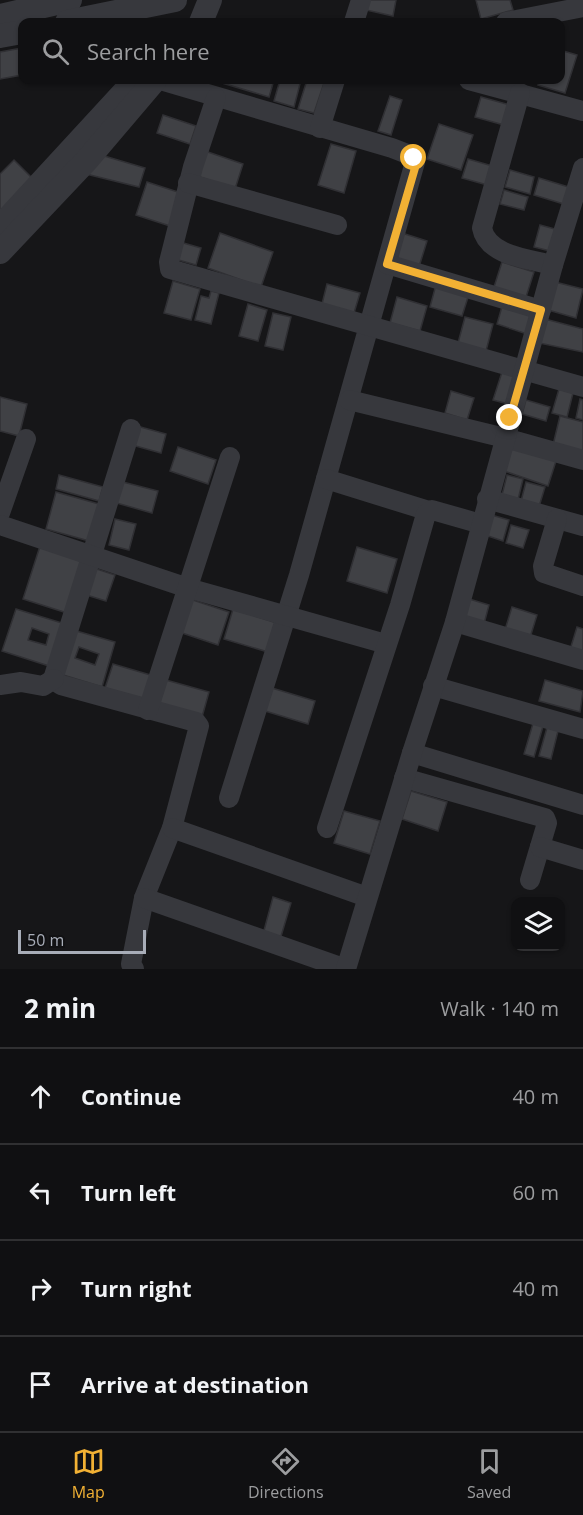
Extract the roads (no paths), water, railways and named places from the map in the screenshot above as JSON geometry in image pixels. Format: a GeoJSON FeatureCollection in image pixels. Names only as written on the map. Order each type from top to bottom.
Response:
{"type":"FeatureCollection","features":[{"type":"Feature","properties":{"kind":"street"},"geometry":{"type":"LineString","coordinates":[[0,16],[70,0]]}},
{"type":"Feature","properties":{"kind":"street"},"geometry":{"type":"LineString","coordinates":[[87,18],[175,0]]}},
{"type":"Feature","properties":{"kind":"street"},"geometry":{"type":"LineString","coordinates":[[188,18],[191,10],[191,0]]}},
{"type":"Feature","properties":{"kind":"street"},"geometry":{"type":"LineString","coordinates":[[203,18],[210,0]]}},
{"type":"Feature","properties":{"kind":"street"},"geometry":{"type":"LineString","coordinates":[[355,18],[361,0]]}},
{"type":"Feature","properties":{"kind":"street"},"geometry":{"type":"LineString","coordinates":[[527,18],[583,7]]}},
{"type":"Feature","properties":{"kind":"street"},"geometry":{"type":"LineString","coordinates":[[0,36],[18,33]]}},
{"type":"Feature","properties":{"kind":"street"},"geometry":{"type":"LineString","coordinates":[[0,227],[132,84]]}},
{"type":"Feature","properties":{"kind":"street"},"geometry":{"type":"LineString","coordinates":[[0,252],[87,160],[152,84]]}},
{"type":"Feature","properties":{"kind":"street"},"geometry":{"type":"LineString","coordinates":[[172,84],[392,148],[414,158],[415,168],[287,615],[229,798]]}},
{"type":"Feature","properties":{"kind":"street"},"geometry":{"type":"LineString","coordinates":[[320,128],[334,84]]}},
{"type":"Feature","properties":{"kind":"street"},"geometry":{"type":"LineString","coordinates":[[485,84],[583,111]]}},
{"type":"Feature","properties":{"kind":"street"},"geometry":{"type":"LineString","coordinates":[[520,93],[482,228],[484,237],[495,248],[553,265]]}},
{"type":"Feature","properties":{"kind":"street"},"geometry":{"type":"LineString","coordinates":[[216,98],[188,183],[169,262],[170,269],[583,387]]}},
{"type":"Feature","properties":{"kind":"street"},"geometry":{"type":"LineString","coordinates":[[144,898],[346,969],[404,778],[455,622],[553,265],[583,168]]}},
{"type":"Feature","properties":{"kind":"street"},"geometry":{"type":"LineString","coordinates":[[188,183],[337,225]]}},
{"type":"Feature","properties":{"kind":"street"},"geometry":{"type":"LineString","coordinates":[[387,264],[541,310]]}},
{"type":"Feature","properties":{"kind":"street"},"geometry":{"type":"LineString","coordinates":[[349,400],[505,438],[583,460]]}},
{"type":"Feature","properties":{"kind":"street"},"geometry":{"type":"LineString","coordinates":[[0,684],[21,682],[43,686],[54,679],[131,429]]}},
{"type":"Feature","properties":{"kind":"street"},"geometry":{"type":"LineString","coordinates":[[0,513],[26,439]]}},
{"type":"Feature","properties":{"kind":"street"},"geometry":{"type":"LineString","coordinates":[[148,710],[230,458]]}},
{"type":"Feature","properties":{"kind":"street"},"geometry":{"type":"LineString","coordinates":[[326,478],[429,511],[481,524]]}},
{"type":"Feature","properties":{"kind":"street"},"geometry":{"type":"LineString","coordinates":[[488,499],[583,526]]}},
{"type":"Feature","properties":{"kind":"street"},"geometry":{"type":"LineString","coordinates":[[327,828],[424,519],[429,511]]}},
{"type":"Feature","properties":{"kind":"street"},"geometry":{"type":"LineString","coordinates":[[557,519],[543,566],[544,573],[583,585]]}},
{"type":"Feature","properties":{"kind":"street"},"geometry":{"type":"LineString","coordinates":[[0,525],[188,588],[386,644]]}},
{"type":"Feature","properties":{"kind":"street"},"geometry":{"type":"LineString","coordinates":[[455,622],[583,660]]}},
{"type":"Feature","properties":{"kind":"street"},"geometry":{"type":"LineString","coordinates":[[54,679],[61,685],[196,722],[199,726],[172,828],[144,898],[132,960],[134,969]]}},
{"type":"Feature","properties":{"kind":"street"},"geometry":{"type":"LineString","coordinates":[[433,686],[583,729]]}},
{"type":"Feature","properties":{"kind":"street"},"geometry":{"type":"LineString","coordinates":[[412,753],[583,805]]}},
{"type":"Feature","properties":{"kind":"street"},"geometry":{"type":"LineString","coordinates":[[404,778],[540,816],[547,823],[530,880]]}},
{"type":"Feature","properties":{"kind":"street"},"geometry":{"type":"LineString","coordinates":[[172,828],[367,897]]}},
{"type":"Feature","properties":{"kind":"street"},"geometry":{"type":"LineString","coordinates":[[540,847],[583,860]]}}]}
